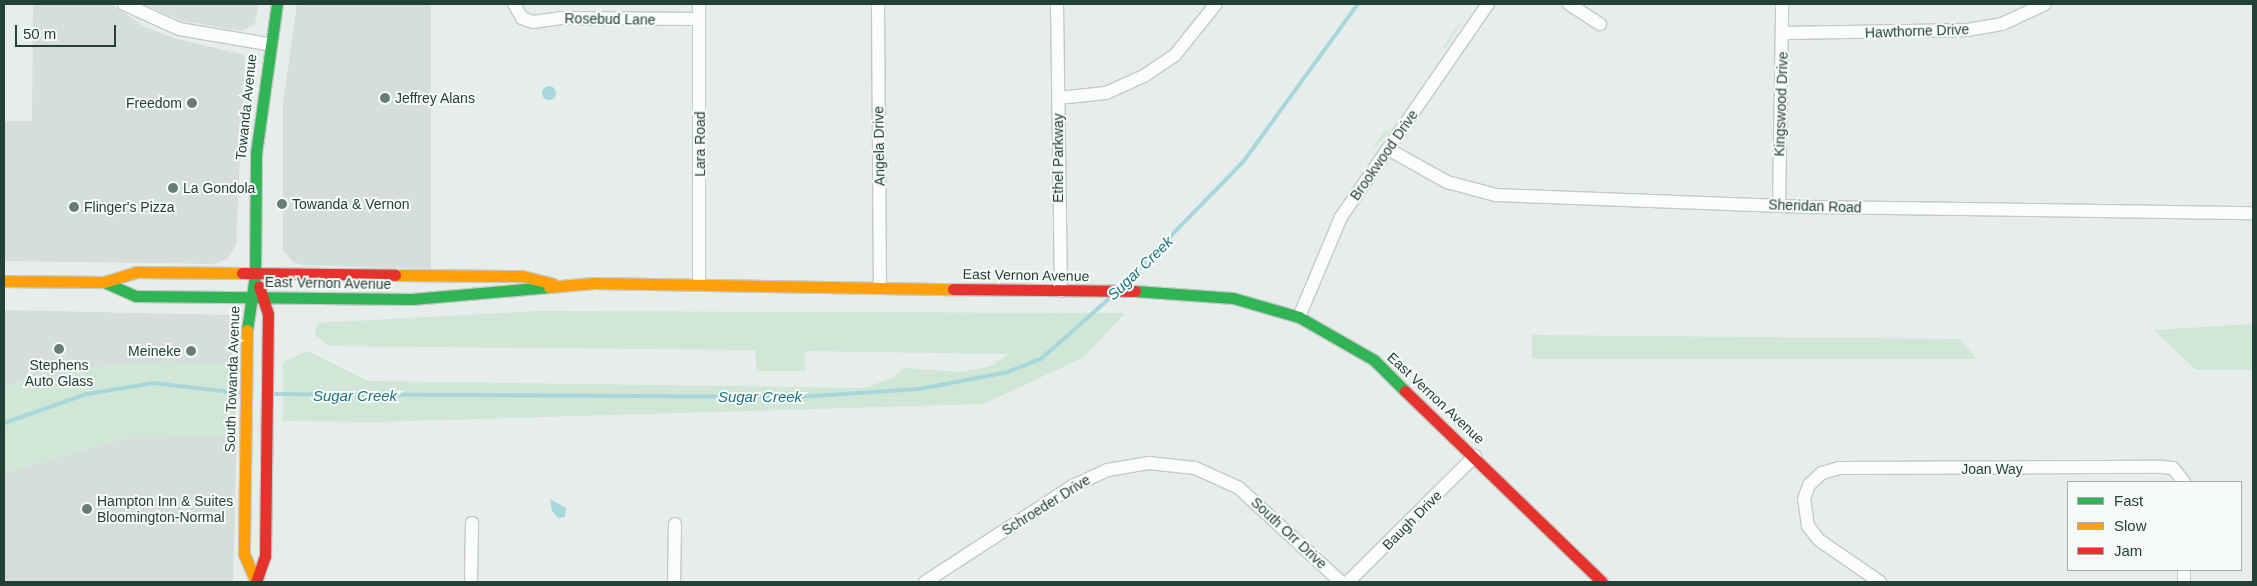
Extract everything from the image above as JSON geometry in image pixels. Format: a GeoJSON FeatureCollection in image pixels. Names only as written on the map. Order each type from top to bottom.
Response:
{"type":"FeatureCollection","features":[{"type":"Feature","properties":{"kind":"main road","name":"Towanda Avenue"},"geometry":{"type":"LineString","coordinates":[[255,275],[256,153],[268,44],[277,4]]}},
{"type":"Feature","properties":{"kind":"main road","name":"East Vernon Avenue"},"geometry":{"type":"LineString","coordinates":[[4,282],[104,282],[136,272],[255,275],[522,276],[554,284],[699,284],[1171,292],[1233,298],[1299,317],[1374,360],[1475,456],[1602,582]]}},
{"type":"Feature","properties":{"kind":"main road","name":"South Towanda Avenue"},"geometry":{"type":"LineString","coordinates":[[255,275],[251,296],[245,367],[244,554],[256,582]]}},
{"type":"Feature","properties":{"kind":"main road","name":"South Towanda Avenue"},"geometry":{"type":"LineString","coordinates":[[255,275],[264,296],[267,367],[265,556],[256,582]]}},
{"type":"Feature","properties":{"kind":"main road","name":"East Vernon Avenue"},"geometry":{"type":"LineString","coordinates":[[104,282],[136,296],[447,298],[524,292],[554,284]]}},
{"type":"Feature","properties":{"kind":"street"},"geometry":{"type":"LineString","coordinates":[[124,4],[180,29],[268,44]]}},
{"type":"Feature","properties":{"kind":"street","name":"Rosebud Lane"},"geometry":{"type":"LineString","coordinates":[[514,4],[522,18],[533,22],[561,18],[699,20]]}},
{"type":"Feature","properties":{"kind":"street","name":"Lara Road"},"geometry":{"type":"LineString","coordinates":[[699,4],[699,284]]}},
{"type":"Feature","properties":{"kind":"street","name":"Angela Drive"},"geometry":{"type":"LineString","coordinates":[[878,4],[880,288]]}},
{"type":"Feature","properties":{"kind":"street"},"geometry":{"type":"LineString","coordinates":[[1057,4],[1058,98]]}},
{"type":"Feature","properties":{"kind":"street","name":"Ethel Parkway"},"geometry":{"type":"LineString","coordinates":[[1063,291],[1058,98],[1099,95],[1137,80],[1175,54],[1216,4]]}},
{"type":"Feature","properties":{"kind":"street","name":"Brookwood Drive"},"geometry":{"type":"LineString","coordinates":[[1299,317],[1329,239],[1388,149],[1488,4]]}},
{"type":"Feature","properties":{"kind":"street"},"geometry":{"type":"LineString","coordinates":[[1569,4],[1600,24]]}},
{"type":"Feature","properties":{"kind":"street","name":"Kingswood Drive"},"geometry":{"type":"LineString","coordinates":[[1779,205],[1782,4]]}},
{"type":"Feature","properties":{"kind":"street","name":"Hawthorne Drive"},"geometry":{"type":"LineString","coordinates":[[1783,33],[1968,30],[2002,24],[2045,4]]}},
{"type":"Feature","properties":{"kind":"street","name":"Sheridan Road"},"geometry":{"type":"LineString","coordinates":[[1388,149],[1447,182],[1496,195],[1779,205],[2253,213]]}},
{"type":"Feature","properties":{"kind":"street","name":"Baugh Drive"},"geometry":{"type":"LineString","coordinates":[[1348,582],[1475,456]]}},
{"type":"Feature","properties":{"kind":"street","name":"Schroeder Drive"},"geometry":{"type":"LineString","coordinates":[[925,582],[1096,474],[1133,464],[1180,464]]}},
{"type":"Feature","properties":{"kind":"street","name":"South Orr Drive"},"geometry":{"type":"LineString","coordinates":[[1180,464],[1224,479],[1257,500],[1341,582]]}},
{"type":"Feature","properties":{"kind":"street","name":"Joan Way"},"geometry":{"type":"LineString","coordinates":[[1880,582],[1812,533],[1804,508],[1808,487],[1822,473],[1839,468],[2164,467],[2182,478]]}},
{"type":"Feature","properties":{"kind":"street"},"geometry":{"type":"LineString","coordinates":[[471,582],[472,523]]}},
{"type":"Feature","properties":{"kind":"street"},"geometry":{"type":"LineString","coordinates":[[674,582],[675,524]]}},
{"type":"Feature","properties":{"kind":"shaded area"},"geometry":{"type":"Polygon","coordinates":[[[33,4],[111,4],[145,27],[177,39],[245,55],[236,245],[227,259],[213,264],[4,261],[4,121],[32,121],[33,4]]]}},
{"type":"Feature","properties":{"kind":"shaded area"},"geometry":{"type":"Polygon","coordinates":[[[143,4],[259,4],[255,24],[242,31],[182,21],[143,4]]]}},
{"type":"Feature","properties":{"kind":"shaded area"},"geometry":{"type":"Polygon","coordinates":[[[297,4],[431,4],[431,269],[303,265],[293,262],[283,250],[283,105],[297,4]]]}},
{"type":"Feature","properties":{"kind":"shaded area"},"geometry":{"type":"Polygon","coordinates":[[[4,310],[230,315],[233,365],[162,362],[4,386],[4,310]]]}},
{"type":"Feature","properties":{"kind":"shaded area"},"geometry":{"type":"Polygon","coordinates":[[[237,436],[233,582],[4,582],[4,473],[126,438],[237,436]]]}},
{"type":"Feature","properties":{"kind":"green space"},"geometry":{"type":"Polygon","coordinates":[[[1464,17],[1446,48],[1443,47],[1464,17]]]}},
{"type":"Feature","properties":{"kind":"green space"},"geometry":{"type":"Polygon","coordinates":[[[1386,130],[1390,131],[1370,152],[1386,130]]]}},
{"type":"Feature","properties":{"kind":"green space"},"geometry":{"type":"Polygon","coordinates":[[[540,311],[1125,313],[1084,357],[984,404],[375,422],[283,421],[283,362],[308,351],[368,381],[864,388],[890,379],[904,368],[962,372],[991,366],[1009,354],[805,351],[805,371],[757,371],[755,350],[330,346],[315,335],[317,323],[540,311]]]}},
{"type":"Feature","properties":{"kind":"green space"},"geometry":{"type":"Polygon","coordinates":[[[2253,324],[2253,370],[2196,370],[2154,330],[2253,324]]]}},
{"type":"Feature","properties":{"kind":"green space"},"geometry":{"type":"Polygon","coordinates":[[[1532,335],[1960,339],[1976,359],[1532,359],[1532,335]]]}},
{"type":"Feature","properties":{"kind":"green space"},"geometry":{"type":"Polygon","coordinates":[[[162,362],[233,365],[237,436],[126,438],[4,473],[4,386],[91,367],[162,362]]]}},
{"type":"Feature","properties":{"kind":"water"},"geometry":{"type":"Polygon","coordinates":[[[546,86],[552,86],[556,93],[552,100],[546,100],[542,96],[542,90],[546,86]]]}},
{"type":"Feature","properties":{"kind":"water"},"geometry":{"type":"Polygon","coordinates":[[[550,499],[566,508],[565,517],[558,518],[552,511],[550,499]]]}},
{"type":"Feature","properties":{"kind":"waterway","name":"Sugar Creek"},"geometry":{"type":"LineString","coordinates":[[1122,286],[1243,162],[1358,4]]}},
{"type":"Feature","properties":{"kind":"waterway","name":"Sugar Creek"},"geometry":{"type":"LineString","coordinates":[[272,394],[799,397],[919,389],[1008,372],[1041,359],[1112,296]]}},
{"type":"Feature","properties":{"kind":"waterway","name":"Sugar Creek"},"geometry":{"type":"LineString","coordinates":[[4,423],[87,394],[153,383],[240,393]]}},
{"type":"Feature","properties":{"kind":"traffic: fast"},"geometry":{"type":"LineString","coordinates":[[247,330],[255,275],[256,153],[277,4]]}},
{"type":"Feature","properties":{"kind":"traffic: fast"},"geometry":{"type":"LineString","coordinates":[[104,282],[136,296],[412,299],[549,287]]}},
{"type":"Feature","properties":{"kind":"traffic: fast"},"geometry":{"type":"LineString","coordinates":[[1135,291],[1233,298],[1299,317],[1374,360],[1405,391]]}},
{"type":"Feature","properties":{"kind":"traffic: slow"},"geometry":{"type":"LineString","coordinates":[[4,281],[104,282],[136,272],[242,273]]}},
{"type":"Feature","properties":{"kind":"traffic: slow"},"geometry":{"type":"LineString","coordinates":[[395,275],[522,276],[553,284]]}},
{"type":"Feature","properties":{"kind":"traffic: slow"},"geometry":{"type":"LineString","coordinates":[[549,287],[594,283],[953,289]]}},
{"type":"Feature","properties":{"kind":"traffic: slow"},"geometry":{"type":"LineString","coordinates":[[247,330],[244,554],[256,582]]}},
{"type":"Feature","properties":{"kind":"traffic: jam"},"geometry":{"type":"LineString","coordinates":[[242,273],[395,275]]}},
{"type":"Feature","properties":{"kind":"traffic: jam"},"geometry":{"type":"LineString","coordinates":[[256,582],[265,556],[268,314],[259,286]]}},
{"type":"Feature","properties":{"kind":"traffic: jam"},"geometry":{"type":"LineString","coordinates":[[953,289],[1135,291]]}},
{"type":"Feature","properties":{"kind":"traffic: jam"},"geometry":{"type":"LineString","coordinates":[[1405,391],[1602,582]]}},
{"type":"Feature","properties":{"kind":"place","name":"Jeffrey Alans"},"geometry":{"type":"Point","coordinates":[385,98]}},
{"type":"Feature","properties":{"kind":"place","name":"Freedom"},"geometry":{"type":"Point","coordinates":[192,103]}},
{"type":"Feature","properties":{"kind":"place","name":"La Gondola"},"geometry":{"type":"Point","coordinates":[173,188]}},
{"type":"Feature","properties":{"kind":"place","name":"Towanda & Vernon"},"geometry":{"type":"Point","coordinates":[282,204]}},
{"type":"Feature","properties":{"kind":"place","name":"Flinger's Pizza"},"geometry":{"type":"Point","coordinates":[74,207]}},
{"type":"Feature","properties":{"kind":"place","name":"Stephens Auto Glass"},"geometry":{"type":"Point","coordinates":[59,349]}},
{"type":"Feature","properties":{"kind":"place","name":"Meineke"},"geometry":{"type":"Point","coordinates":[191,351]}},
{"type":"Feature","properties":{"kind":"place","name":"Hampton Inn & Suites Bloomington-Normal"},"geometry":{"type":"Point","coordinates":[87,509]}}]}
